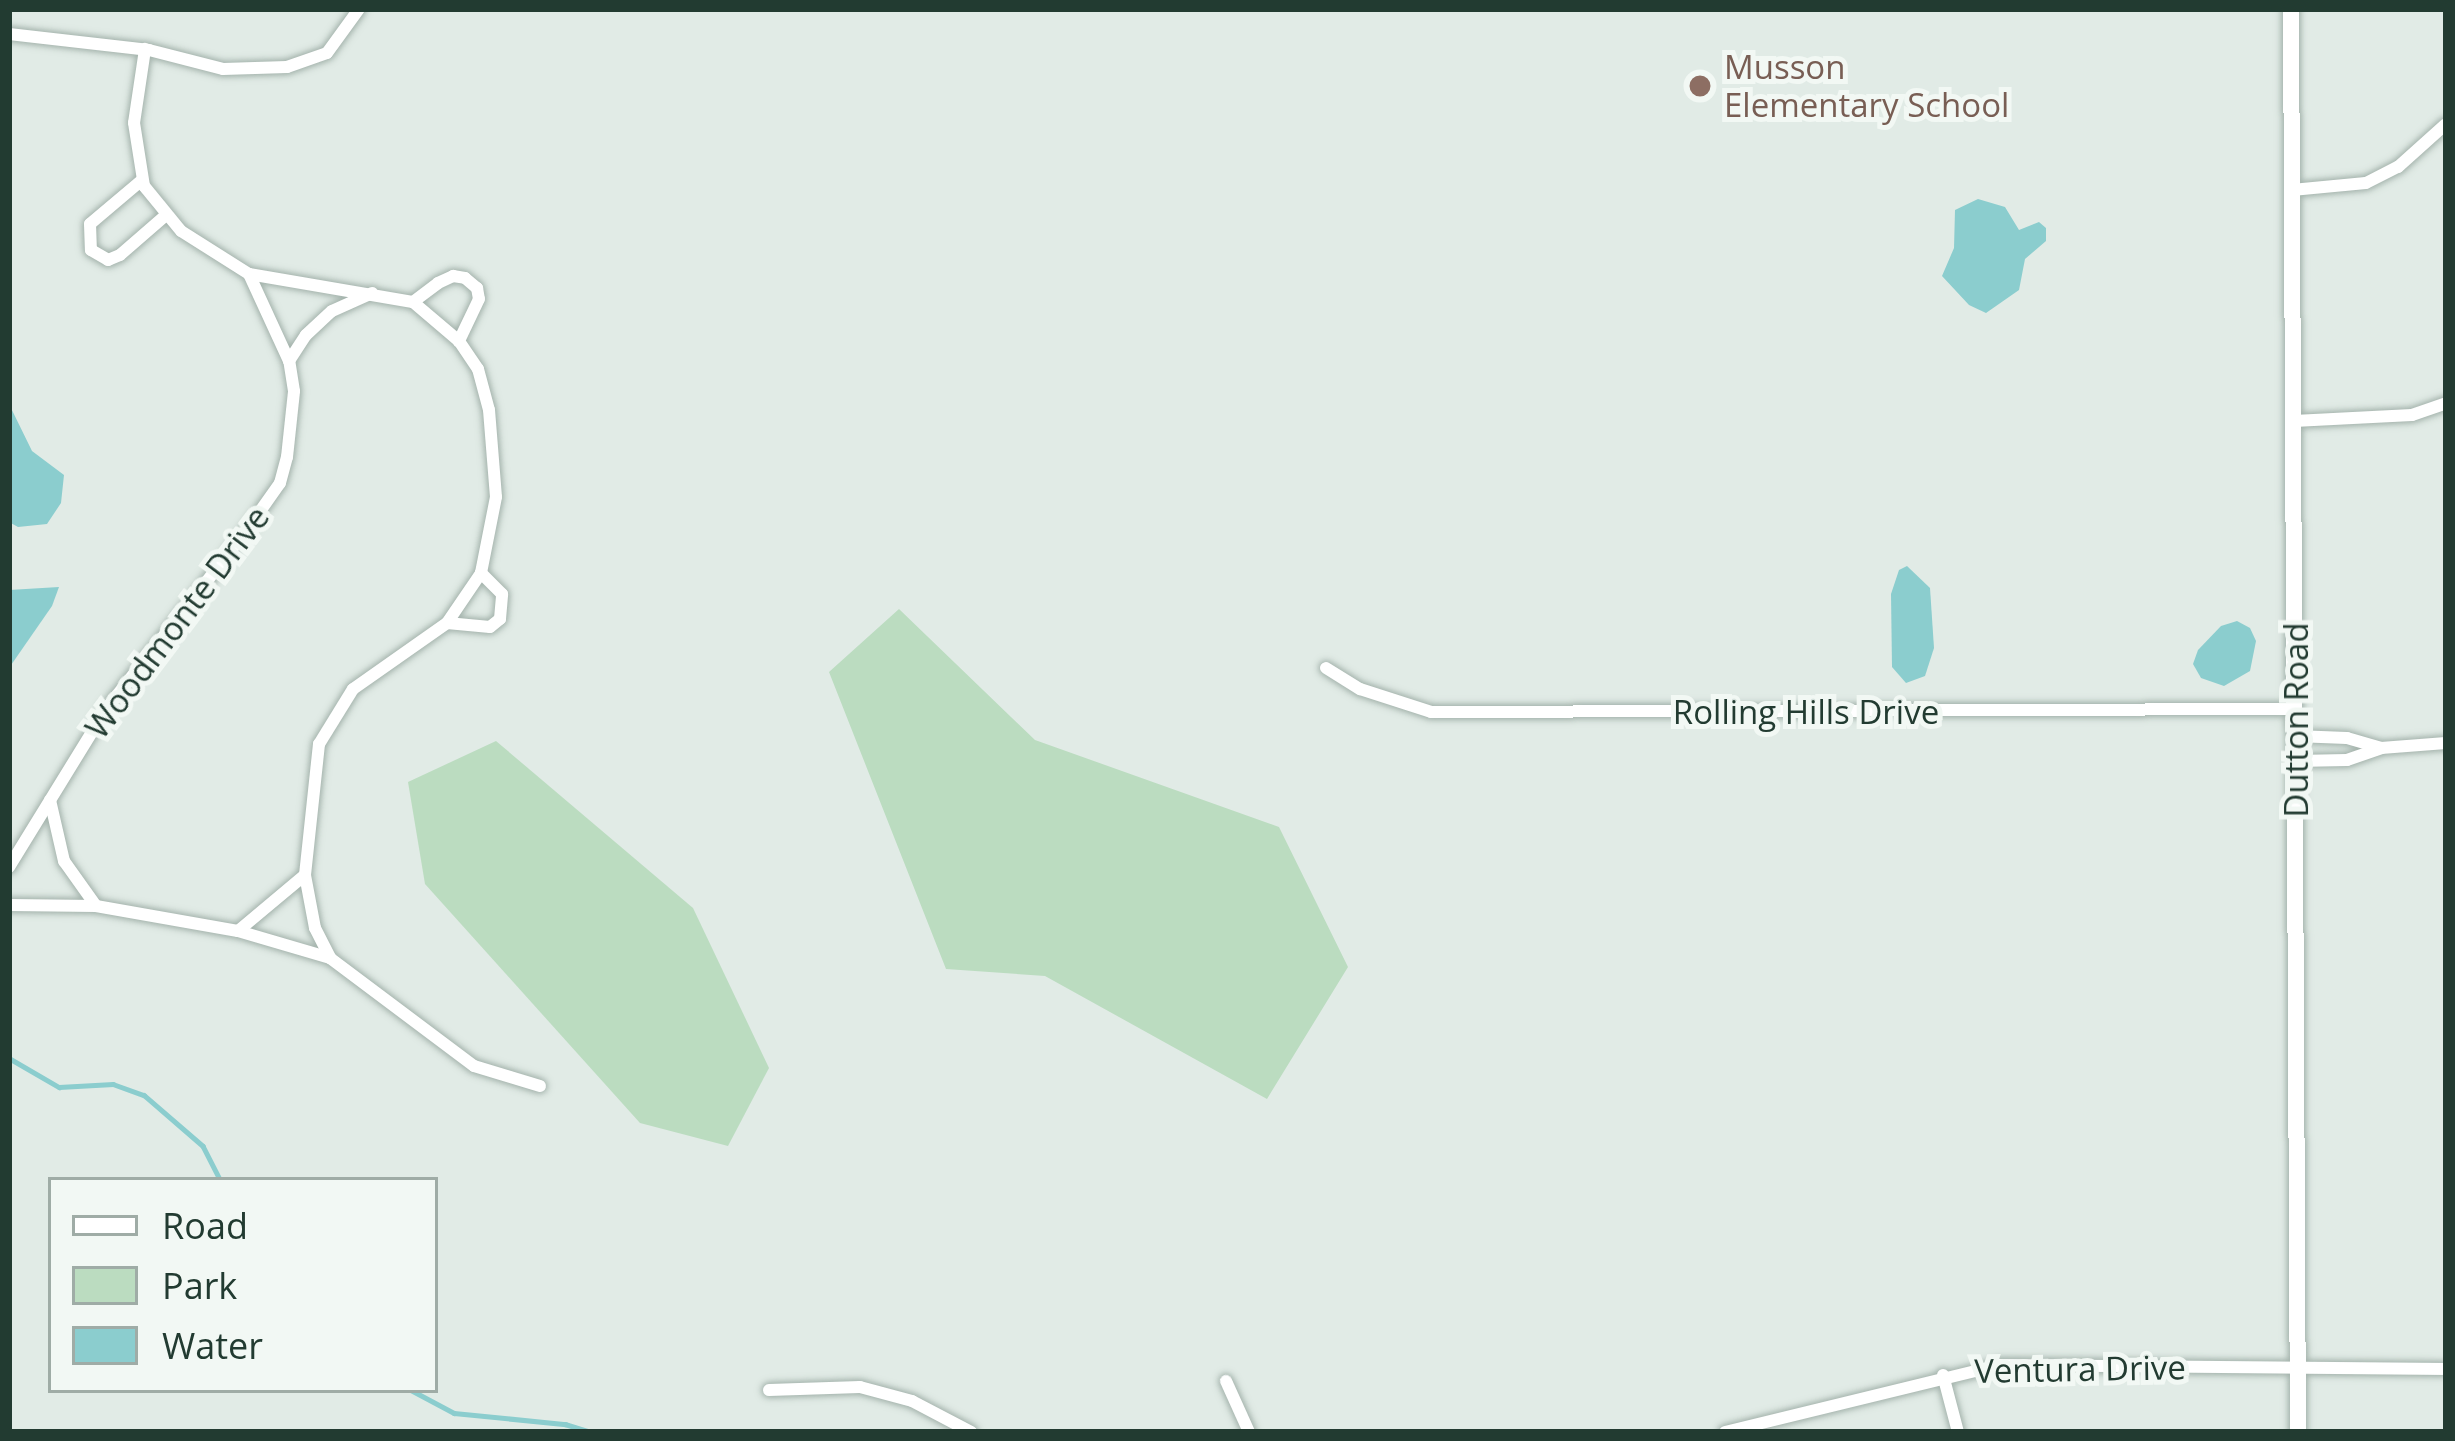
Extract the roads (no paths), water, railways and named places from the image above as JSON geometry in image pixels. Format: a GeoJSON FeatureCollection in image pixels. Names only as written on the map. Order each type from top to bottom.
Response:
{"type":"FeatureCollection","features":[{"type":"Feature","properties":{"kind":"street"},"geometry":{"type":"LineString","coordinates":[[9,34],[145,49],[223,69],[286,67],[327,53],[358,9]]}},
{"type":"Feature","properties":{"kind":"street","name":"Dutton Road"},"geometry":{"type":"LineString","coordinates":[[2291,9],[2298,1432]]}},
{"type":"Feature","properties":{"kind":"street"},"geometry":{"type":"LineString","coordinates":[[145,49],[134,123],[142,180],[166,214],[194,240],[249,274],[413,302],[459,341],[478,369],[489,410],[496,497],[481,573],[447,622],[352,689],[332,715],[312,776],[305,875],[315,928],[330,958]]}},
{"type":"Feature","properties":{"kind":"street"},"geometry":{"type":"LineString","coordinates":[[2292,190],[2366,183],[2398,167],[2446,124]]}},
{"type":"Feature","properties":{"kind":"street"},"geometry":{"type":"LineString","coordinates":[[142,180],[90,224],[91,250],[108,260],[120,255],[166,214]]}},
{"type":"Feature","properties":{"kind":"street","name":"Woodmonte Drive"},"geometry":{"type":"LineString","coordinates":[[9,867],[139,663],[280,483],[292,428],[289,361],[249,274]]}},
{"type":"Feature","properties":{"kind":"street"},"geometry":{"type":"LineString","coordinates":[[413,302],[453,276],[466,278],[477,288],[478,299],[459,341]]}},
{"type":"Feature","properties":{"kind":"street"},"geometry":{"type":"LineString","coordinates":[[289,361],[306,334],[332,311],[374,292]]}},
{"type":"Feature","properties":{"kind":"street"},"geometry":{"type":"LineString","coordinates":[[2294,421],[2412,415],[2446,403]]}},
{"type":"Feature","properties":{"kind":"street"},"geometry":{"type":"LineString","coordinates":[[447,622],[490,627],[500,620],[502,595],[481,573]]}},
{"type":"Feature","properties":{"kind":"street","name":"Rolling Hills Drive"},"geometry":{"type":"LineString","coordinates":[[1326,668],[1360,689],[1431,712],[2295,709]]}},
{"type":"Feature","properties":{"kind":"street"},"geometry":{"type":"LineString","coordinates":[[2296,736],[2347,738],[2380,748]]}},
{"type":"Feature","properties":{"kind":"street"},"geometry":{"type":"LineString","coordinates":[[2347,738],[2347,760]]}},
{"type":"Feature","properties":{"kind":"street"},"geometry":{"type":"LineString","coordinates":[[2296,761],[2347,760],[2380,748],[2446,743]]}},
{"type":"Feature","properties":{"kind":"street"},"geometry":{"type":"LineString","coordinates":[[50,800],[64,861],[96,906]]}},
{"type":"Feature","properties":{"kind":"street"},"geometry":{"type":"LineString","coordinates":[[238,931],[305,875]]}},
{"type":"Feature","properties":{"kind":"street"},"geometry":{"type":"LineString","coordinates":[[9,904],[96,906],[238,931],[330,958],[474,1066],[540,1086]]}},
{"type":"Feature","properties":{"kind":"street","name":"Ventura Drive"},"geometry":{"type":"LineString","coordinates":[[1725,1432],[1943,1375],[2000,1365],[2443,1369]]}},
{"type":"Feature","properties":{"kind":"street"},"geometry":{"type":"LineString","coordinates":[[1943,1375],[1958,1432]]}},
{"type":"Feature","properties":{"kind":"street"},"geometry":{"type":"LineString","coordinates":[[1226,1381],[1249,1432]]}},
{"type":"Feature","properties":{"kind":"street"},"geometry":{"type":"LineString","coordinates":[[769,1390],[860,1387],[912,1401],[971,1432]]}},
{"type":"Feature","properties":{"kind":"water"},"geometry":{"type":"Polygon","coordinates":[[[1978,199],[2005,207],[2019,230],[2039,222],[2046,228],[2046,241],[2025,259],[2019,290],[1986,313],[1969,305],[1942,276],[1954,248],[1955,210],[1978,199]]]}},
{"type":"Feature","properties":{"kind":"water"},"geometry":{"type":"Polygon","coordinates":[[[9,404],[32,451],[64,475],[61,503],[47,524],[18,527],[9,522],[9,404]]]}},
{"type":"Feature","properties":{"kind":"water"},"geometry":{"type":"Polygon","coordinates":[[[1907,566],[1930,588],[1934,648],[1925,676],[1906,683],[1892,667],[1891,594],[1899,570],[1907,566]]]}},
{"type":"Feature","properties":{"kind":"water"},"geometry":{"type":"Polygon","coordinates":[[[59,587],[52,606],[9,668],[9,590],[59,587]]]}},
{"type":"Feature","properties":{"kind":"water"},"geometry":{"type":"Polygon","coordinates":[[[2237,621],[2250,628],[2256,641],[2250,671],[2224,686],[2201,678],[2193,664],[2198,650],[2221,626],[2237,621]]]}},
{"type":"Feature","properties":{"kind":"waterway"},"geometry":{"type":"LineString","coordinates":[[9,1058],[59,1087],[113,1084],[144,1095],[203,1146],[218,1177]]}},
{"type":"Feature","properties":{"kind":"waterway"},"geometry":{"type":"LineString","coordinates":[[417,1393],[454,1413],[565,1424],[592,1432]]}},
{"type":"Feature","properties":{"kind":"place","name":"Musson Elementary School"},"geometry":{"type":"Point","coordinates":[1700,86]}}]}
